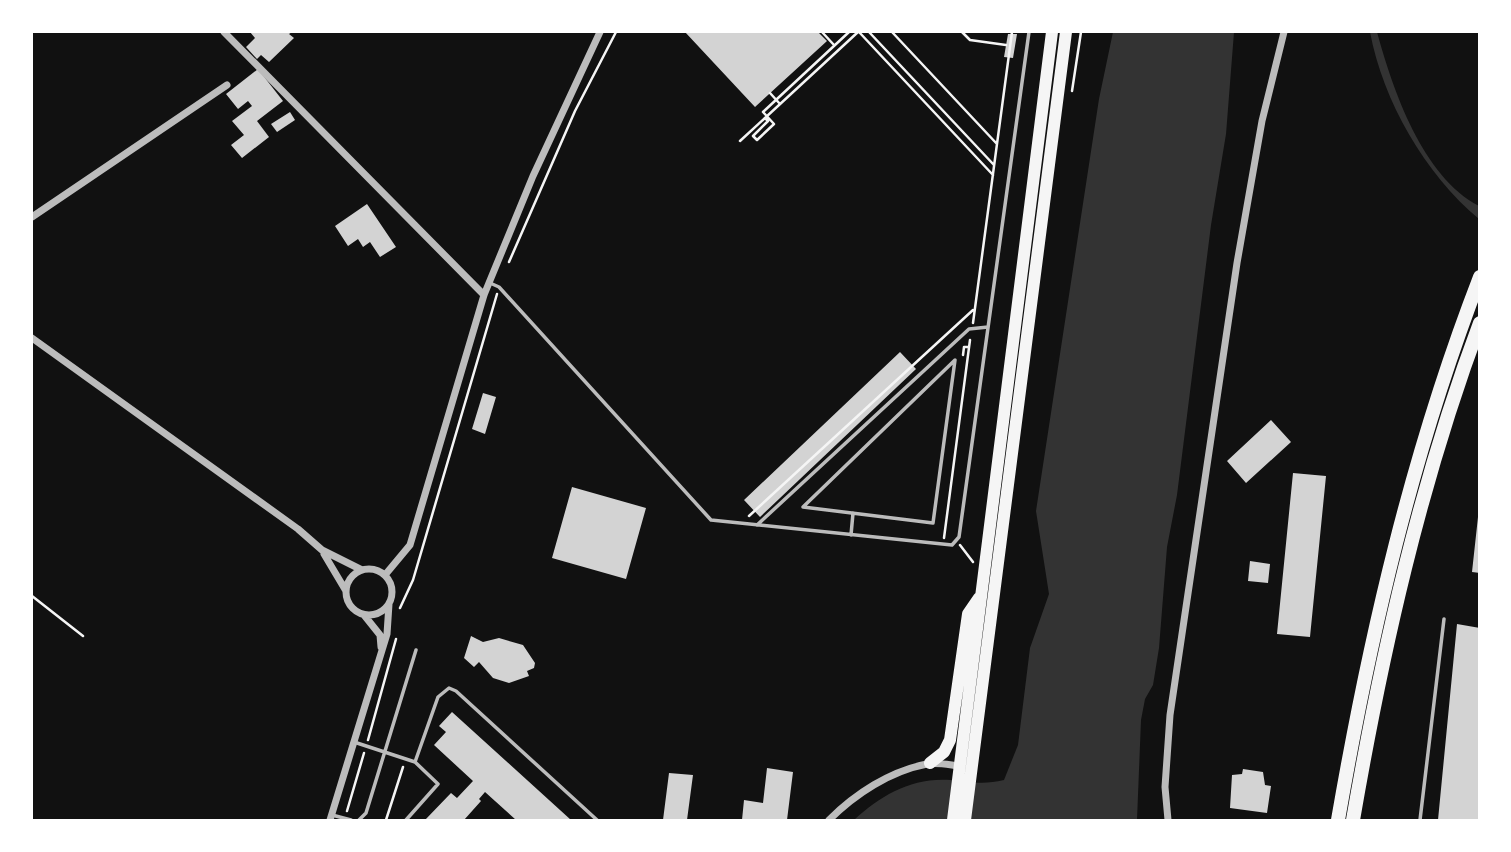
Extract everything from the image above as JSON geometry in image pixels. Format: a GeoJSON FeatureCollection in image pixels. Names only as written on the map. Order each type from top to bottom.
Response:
{"type":"FeatureCollection","features":[{"type":"Feature","properties":{"kind":"highway"},"geometry":{"type":"LineString","coordinates":[[965,821],[963,770],[981,595],[1052,32]]}},
{"type":"Feature","properties":{"kind":"highway"},"geometry":{"type":"LineString","coordinates":[[953,821],[963,770],[1066,32]]}},
{"type":"Feature","properties":{"kind":"highway"},"geometry":{"type":"LineString","coordinates":[[1338,821],[1372,639],[1395,539],[1431,417],[1479,277]]}},
{"type":"Feature","properties":{"kind":"highway"},"geometry":{"type":"LineString","coordinates":[[1353,821],[1390,632],[1416,526],[1479,323]]}},
{"type":"Feature","properties":{"kind":"highway"},"geometry":{"type":"LineString","coordinates":[[930,763],[944,752],[950,740],[968,614],[981,595]]}},
{"type":"Feature","properties":{"kind":"street"},"geometry":{"type":"LineString","coordinates":[[224,32],[484,295]]}},
{"type":"Feature","properties":{"kind":"street"},"geometry":{"type":"LineString","coordinates":[[385,575],[410,545],[484,295],[533,176],[600,32]]}},
{"type":"Feature","properties":{"kind":"street"},"geometry":{"type":"LineString","coordinates":[[1168,821],[1165,787],[1170,715],[1237,263],[1262,121],[1284,32]]}},
{"type":"Feature","properties":{"kind":"street"},"geometry":{"type":"LineString","coordinates":[[32,217],[227,85]]}},
{"type":"Feature","properties":{"kind":"street"},"geometry":{"type":"LineString","coordinates":[[32,338],[298,529],[322,551],[346,591],[351,605],[363,614],[380,635],[381,651]]}},
{"type":"Feature","properties":{"kind":"street"},"geometry":{"type":"LineString","coordinates":[[322,551],[362,570],[374,569],[385,575],[392,589],[387,634],[331,818]]}},
{"type":"Feature","properties":{"kind":"street"},"geometry":{"type":"LineString","coordinates":[[346,591],[351,578],[362,570]]}},
{"type":"Feature","properties":{"kind":"street"},"geometry":{"type":"LineString","coordinates":[[363,614],[377,613],[389,604]]}},
{"type":"Feature","properties":{"kind":"street"},"geometry":{"type":"LineString","coordinates":[[830,821],[844,806],[877,784],[930,763],[963,770]]}},
{"type":"Feature","properties":{"kind":"lane"},"geometry":{"type":"LineString","coordinates":[[489,282],[499,287],[711,520],[953,545],[959,537],[1029,32]]}},
{"type":"Feature","properties":{"kind":"lane"},"geometry":{"type":"LineString","coordinates":[[757,525],[969,329],[988,327]]}},
{"type":"Feature","properties":{"kind":"lane"},"geometry":{"type":"LineString","coordinates":[[955,360],[933,523],[853,513],[803,507],[955,360]]}},
{"type":"Feature","properties":{"kind":"lane"},"geometry":{"type":"LineString","coordinates":[[851,535],[853,513]]}},
{"type":"Feature","properties":{"kind":"lane"},"geometry":{"type":"LineString","coordinates":[[1420,821],[1444,619]]}},
{"type":"Feature","properties":{"kind":"lane"},"geometry":{"type":"LineString","coordinates":[[359,821],[366,813],[416,650]]}},
{"type":"Feature","properties":{"kind":"lane"},"geometry":{"type":"LineString","coordinates":[[415,762],[438,697],[449,688],[456,691],[597,821]]}},
{"type":"Feature","properties":{"kind":"lane"},"geometry":{"type":"LineString","coordinates":[[354,741],[415,762],[438,784],[406,821]]}},
{"type":"Feature","properties":{"kind":"lane"},"geometry":{"type":"LineString","coordinates":[[331,818],[351,821]]}},
{"type":"Feature","properties":{"kind":"path"},"geometry":{"type":"LineString","coordinates":[[510,262],[575,111],[616,32]]}},
{"type":"Feature","properties":{"kind":"path"},"geometry":{"type":"LineString","coordinates":[[822,32],[834,45]]}},
{"type":"Feature","properties":{"kind":"path"},"geometry":{"type":"LineString","coordinates":[[765,118],[768,121],[753,136],[757,140],[774,124],[763,111],[849,32]]}},
{"type":"Feature","properties":{"kind":"path"},"geometry":{"type":"LineString","coordinates":[[869,32],[994,165]]}},
{"type":"Feature","properties":{"kind":"path"},"geometry":{"type":"LineString","coordinates":[[892,32],[997,144]]}},
{"type":"Feature","properties":{"kind":"path"},"geometry":{"type":"LineString","coordinates":[[962,32],[970,40],[1006,45]]}},
{"type":"Feature","properties":{"kind":"path"},"geometry":{"type":"LineString","coordinates":[[973,318],[1012,32]]}},
{"type":"Feature","properties":{"kind":"path"},"geometry":{"type":"LineString","coordinates":[[740,141],[860,33],[993,175]]}},
{"type":"Feature","properties":{"kind":"path"},"geometry":{"type":"LineString","coordinates":[[770,93],[780,104]]}},
{"type":"Feature","properties":{"kind":"path"},"geometry":{"type":"LineString","coordinates":[[398,616],[413,580],[499,287]]}},
{"type":"Feature","properties":{"kind":"path"},"geometry":{"type":"LineString","coordinates":[[754,511],[975,308]]}},
{"type":"Feature","properties":{"kind":"path"},"geometry":{"type":"LineString","coordinates":[[943,544],[971,337]]}},
{"type":"Feature","properties":{"kind":"path"},"geometry":{"type":"LineString","coordinates":[[962,357],[964,347],[969,347]]}},
{"type":"Feature","properties":{"kind":"path"},"geometry":{"type":"LineString","coordinates":[[956,541],[973,561],[971,575]]}},
{"type":"Feature","properties":{"kind":"path"},"geometry":{"type":"LineString","coordinates":[[32,596],[83,636]]}},
{"type":"Feature","properties":{"kind":"path"},"geometry":{"type":"LineString","coordinates":[[345,819],[396,643],[396,635]]}},
{"type":"Feature","properties":{"kind":"path"},"geometry":{"type":"LineString","coordinates":[[386,821],[402,768],[415,762]]}},
{"type":"Feature","properties":{"kind":"shaded area"},"geometry":{"type":"Polygon","coordinates":[[[1113,32],[1234,32],[1226,134],[1211,225],[1177,495],[1167,547],[1159,648],[1153,685],[1145,699],[1141,720],[1137,820],[854,820],[886,796],[923,781],[984,783],[1004,780],[1018,745],[1030,648],[1049,594],[1036,511],[1099,99],[1113,32]]]}},
{"type":"Feature","properties":{"kind":"shaded area"},"geometry":{"type":"Polygon","coordinates":[[[1370,32],[1377,32],[1401,105],[1426,153],[1441,174],[1459,192],[1479,206],[1479,219],[1441,180],[1409,134],[1385,84],[1370,32]]]}},
{"type":"Feature","properties":{"kind":"building"},"geometry":{"type":"Polygon","coordinates":[[[250,32],[292,32],[289,34],[294,38],[269,62],[261,55],[257,59],[246,47],[255,38],[250,32]]]}},
{"type":"Feature","properties":{"kind":"building"},"geometry":{"type":"Polygon","coordinates":[[[685,32],[818,32],[827,41],[755,107],[685,32]]]}},
{"type":"Feature","properties":{"kind":"building"},"geometry":{"type":"Polygon","coordinates":[[[1008,34],[1017,34],[1013,58],[1004,57],[1008,34]]]}},
{"type":"Feature","properties":{"kind":"building"},"geometry":{"type":"Polygon","coordinates":[[[258,69],[283,101],[257,121],[269,137],[242,158],[231,145],[244,135],[232,121],[252,106],[248,101],[238,109],[226,94],[258,69]]]}},
{"type":"Feature","properties":{"kind":"building"},"geometry":{"type":"Polygon","coordinates":[[[290,112],[295,120],[277,132],[271,124],[290,112]]]}},
{"type":"Feature","properties":{"kind":"building"},"geometry":{"type":"Polygon","coordinates":[[[367,204],[396,247],[380,257],[370,242],[363,247],[358,239],[348,246],[335,226],[367,204]]]}},
{"type":"Feature","properties":{"kind":"building"},"geometry":{"type":"Polygon","coordinates":[[[900,352],[916,369],[760,517],[744,500],[900,352]]]}},
{"type":"Feature","properties":{"kind":"building"},"geometry":{"type":"Polygon","coordinates":[[[483,393],[496,397],[485,434],[472,429],[483,393]]]}},
{"type":"Feature","properties":{"kind":"building"},"geometry":{"type":"Polygon","coordinates":[[[1271,420],[1291,442],[1246,483],[1227,461],[1271,420]]]}},
{"type":"Feature","properties":{"kind":"building"},"geometry":{"type":"Polygon","coordinates":[[[1293,473],[1326,476],[1310,637],[1277,634],[1293,473]]]}},
{"type":"Feature","properties":{"kind":"building"},"geometry":{"type":"Polygon","coordinates":[[[572,487],[646,508],[626,579],[552,558],[572,487]]]}},
{"type":"Feature","properties":{"kind":"building"},"geometry":{"type":"Polygon","coordinates":[[[1480,517],[1480,573],[1472,572],[1480,517]]]}},
{"type":"Feature","properties":{"kind":"building"},"geometry":{"type":"Polygon","coordinates":[[[1250,561],[1270,564],[1268,583],[1248,581],[1250,561]]]}},
{"type":"Feature","properties":{"kind":"building"},"geometry":{"type":"Polygon","coordinates":[[[1457,624],[1480,628],[1480,820],[1438,820],[1457,624]]]}},
{"type":"Feature","properties":{"kind":"building"},"geometry":{"type":"Polygon","coordinates":[[[471,636],[483,642],[499,638],[523,645],[535,663],[534,668],[527,671],[529,676],[509,683],[493,678],[479,662],[474,667],[464,658],[471,636]]]}},
{"type":"Feature","properties":{"kind":"building"},"geometry":{"type":"Polygon","coordinates":[[[452,712],[571,820],[516,820],[485,792],[479,799],[481,801],[464,820],[425,820],[451,793],[457,798],[473,781],[434,745],[446,732],[439,726],[452,712]]]}},
{"type":"Feature","properties":{"kind":"building"},"geometry":{"type":"Polygon","coordinates":[[[767,768],[793,772],[787,820],[742,820],[744,800],[763,803],[767,768]]]}},
{"type":"Feature","properties":{"kind":"building"},"geometry":{"type":"Polygon","coordinates":[[[1243,769],[1263,772],[1265,785],[1271,786],[1267,813],[1230,808],[1232,775],[1242,774],[1243,769]]]}},
{"type":"Feature","properties":{"kind":"building"},"geometry":{"type":"Polygon","coordinates":[[[669,773],[693,775],[687,820],[663,820],[669,773]]]}}]}
